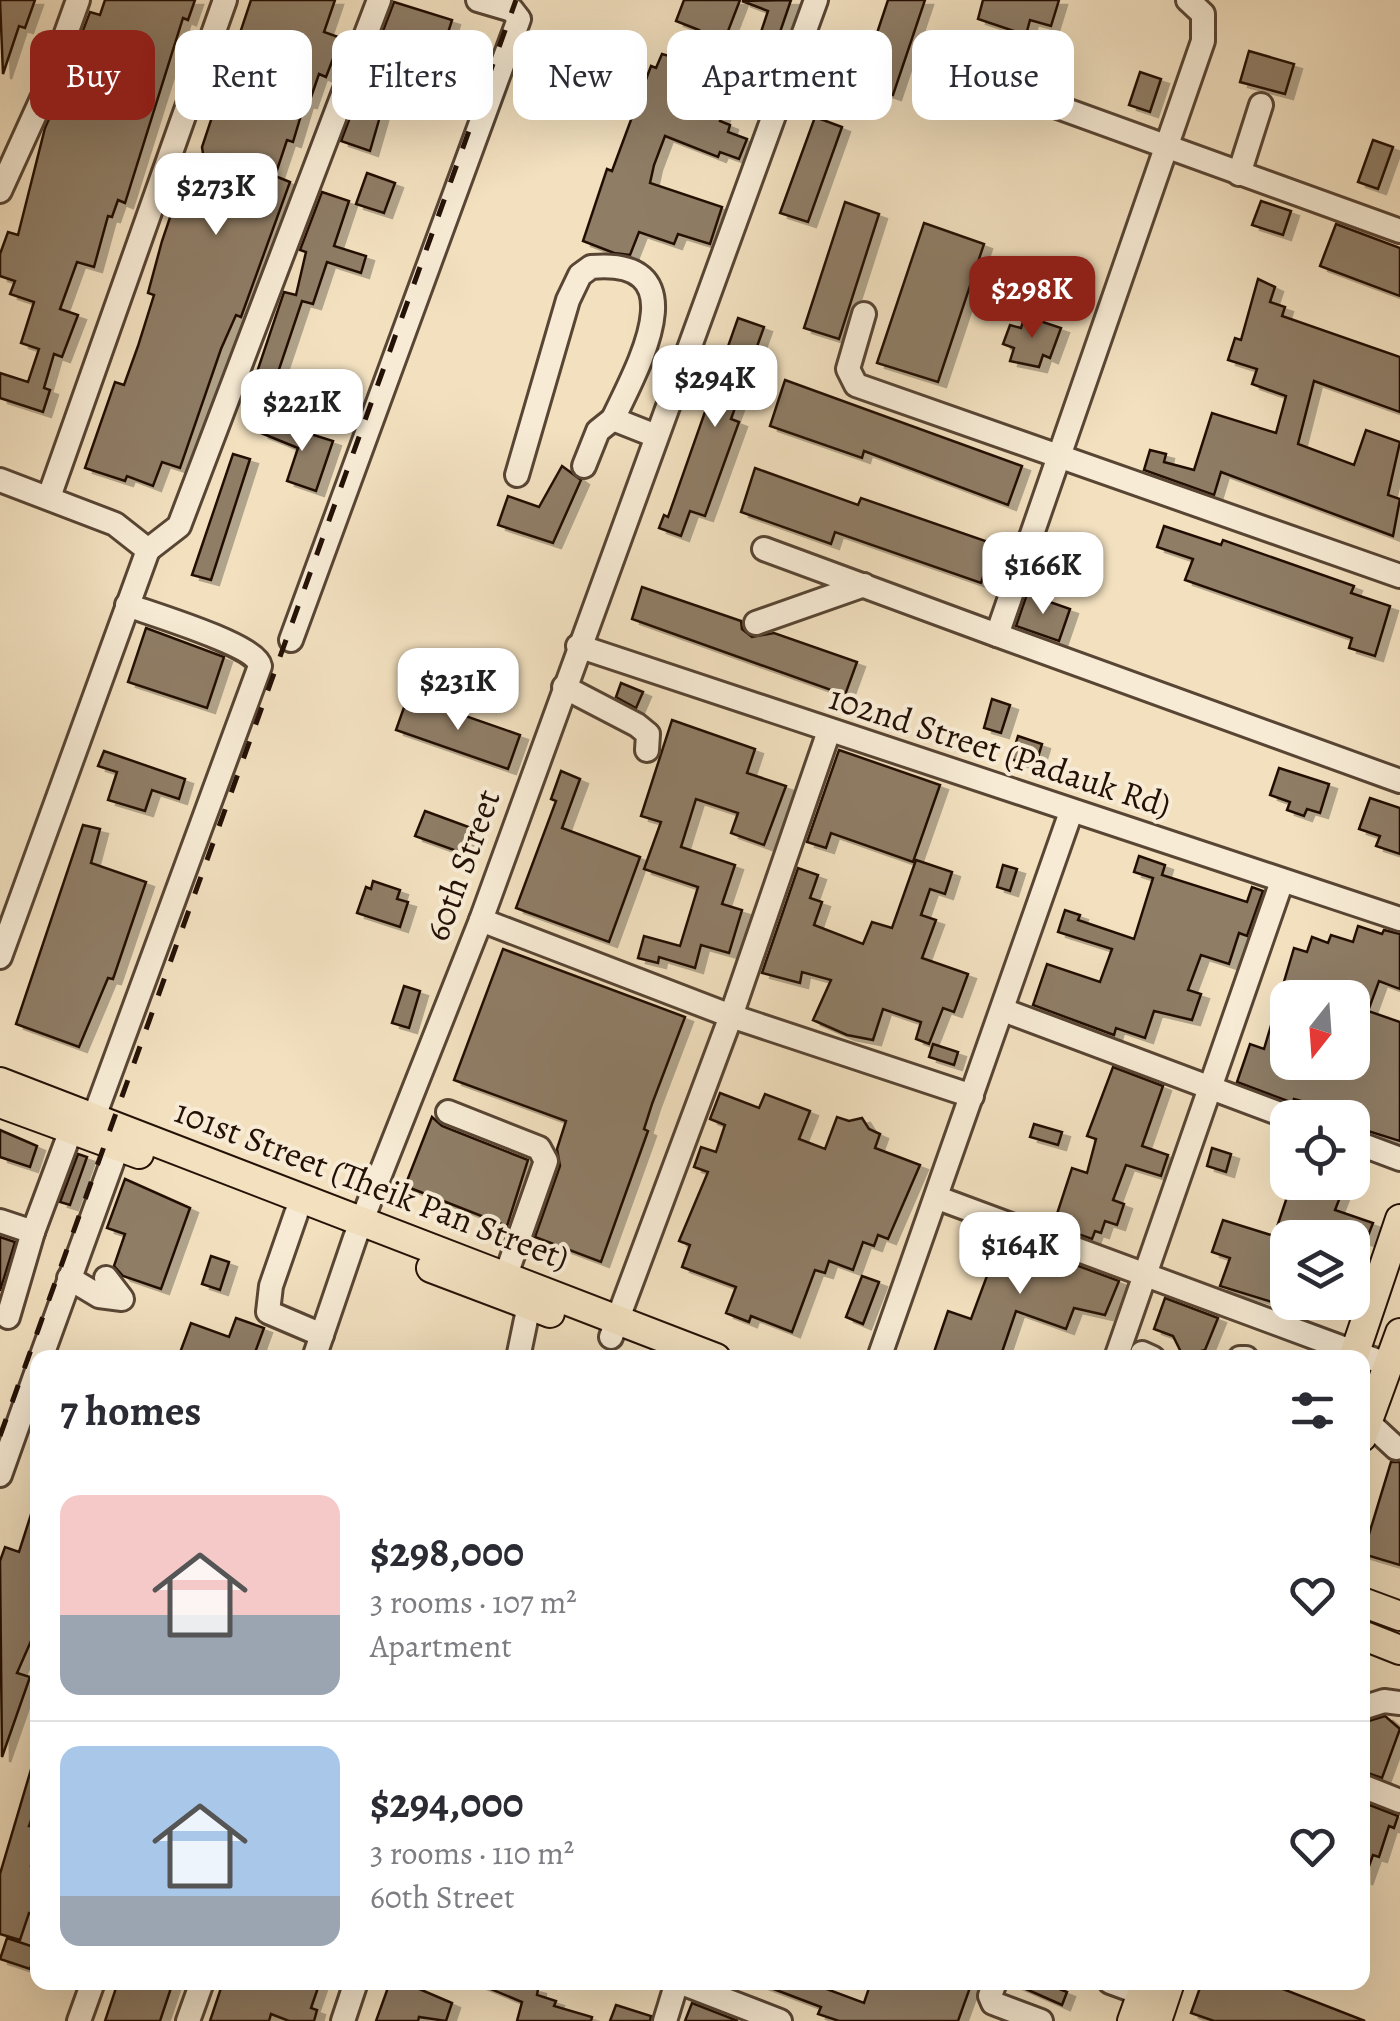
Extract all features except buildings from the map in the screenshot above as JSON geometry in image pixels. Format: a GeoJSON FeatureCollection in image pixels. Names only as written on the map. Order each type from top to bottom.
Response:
{"type":"FeatureCollection","features":[{"type":"Feature","properties":{"kind":"main road","name":"101st Street (Theik Pan Street)"},"geometry":{"type":"LineString","coordinates":[[0,1082],[82,1123],[614,1328],[654,1350]]}},
{"type":"Feature","properties":{"kind":"main road","name":"101st Street (Theik Pan Street)"},"geometry":{"type":"LineString","coordinates":[[0,1103],[82,1123],[118,1146],[198,1167]]}},
{"type":"Feature","properties":{"kind":"main road","name":"101st Street (Theik Pan Street)"},"geometry":{"type":"LineString","coordinates":[[259,1190],[296,1214],[358,1229]]}},
{"type":"Feature","properties":{"kind":"main road"},"geometry":{"type":"LineString","coordinates":[[1355,1350],[1400,1219]]}},
{"type":"Feature","properties":{"kind":"main road","name":"101st Street (Theik Pan Street)"},"geometry":{"type":"LineString","coordinates":[[502,1286],[529,1306],[689,1350]]}},
{"type":"Feature","properties":{"kind":"main road"},"geometry":{"type":"LineString","coordinates":[[1370,1417],[1400,1333]]}},
{"type":"Feature","properties":{"kind":"main road"},"geometry":{"type":"LineString","coordinates":[[1370,1605],[1400,1616]]}},
{"type":"Feature","properties":{"kind":"main road"},"geometry":{"type":"LineString","coordinates":[[1370,1638],[1400,1650]]}},
{"type":"Feature","properties":{"kind":"main road"},"geometry":{"type":"LineString","coordinates":[[1132,2021],[1156,1996]]}},
{"type":"Feature","properties":{"kind":"street"},"geometry":{"type":"LineString","coordinates":[[0,191],[6,155],[45,92],[78,0]]}},
{"type":"Feature","properties":{"kind":"street"},"geometry":{"type":"LineString","coordinates":[[49,498],[225,0]]}},
{"type":"Feature","properties":{"kind":"street"},"geometry":{"type":"LineString","coordinates":[[0,957],[148,550],[180,526],[190,507],[379,0]]}},
{"type":"Feature","properties":{"kind":"street"},"geometry":{"type":"LineString","coordinates":[[291,640],[515,6],[478,0]]}},
{"type":"Feature","properties":{"kind":"street","name":"60th Street"},"geometry":{"type":"LineString","coordinates":[[317,1350],[358,1229],[481,920],[816,0]]}},
{"type":"Feature","properties":{"kind":"street"},"geometry":{"type":"LineString","coordinates":[[998,635],[1168,149],[1206,24],[1197,5],[1188,0]]}},
{"type":"Feature","properties":{"kind":"street"},"geometry":{"type":"LineString","coordinates":[[1239,174],[1261,105]]}},
{"type":"Feature","properties":{"kind":"street"},"geometry":{"type":"LineString","coordinates":[[1074,114],[1400,231]]}},
{"type":"Feature","properties":{"kind":"street"},"geometry":{"type":"LineString","coordinates":[[517,475],[568,300],[580,276],[591,267],[606,265],[648,284],[656,298],[655,315],[613,419],[598,431],[584,466]]}},
{"type":"Feature","properties":{"kind":"street"},"geometry":{"type":"LineString","coordinates":[[864,314],[848,369],[850,380],[856,385],[1400,576]]}},
{"type":"Feature","properties":{"kind":"street"},"geometry":{"type":"LineString","coordinates":[[613,419],[656,436]]}},
{"type":"Feature","properties":{"kind":"street"},"geometry":{"type":"LineString","coordinates":[[0,480],[115,524],[148,550]]}},
{"type":"Feature","properties":{"kind":"street"},"geometry":{"type":"LineString","coordinates":[[764,549],[1400,781]]}},
{"type":"Feature","properties":{"kind":"street"},"geometry":{"type":"LineString","coordinates":[[756,622],[864,585]]}},
{"type":"Feature","properties":{"kind":"street"},"geometry":{"type":"LineString","coordinates":[[8,1317],[32,1232],[82,1123],[260,666],[254,654],[233,644],[127,605]]}},
{"type":"Feature","properties":{"kind":"street","name":"102nd Street (Padauk Rd)"},"geometry":{"type":"LineString","coordinates":[[578,646],[1400,919]]}},
{"type":"Feature","properties":{"kind":"street"},"geometry":{"type":"LineString","coordinates":[[564,688],[638,725],[648,734],[646,750]]}},
{"type":"Feature","properties":{"kind":"street"},"geometry":{"type":"LineString","coordinates":[[614,1328],[731,1016],[829,731]]}},
{"type":"Feature","properties":{"kind":"street"},"geometry":{"type":"LineString","coordinates":[[883,1350],[1071,812]]}},
{"type":"Feature","properties":{"kind":"street"},"geometry":{"type":"LineString","coordinates":[[1119,1350],[1282,881]]}},
{"type":"Feature","properties":{"kind":"street"},"geometry":{"type":"LineString","coordinates":[[481,920],[731,1016],[972,1096]]}},
{"type":"Feature","properties":{"kind":"street"},"geometry":{"type":"LineString","coordinates":[[1003,1010],[1270,1110]]}},
{"type":"Feature","properties":{"kind":"street"},"geometry":{"type":"LineString","coordinates":[[448,1112],[538,1148],[546,1161],[502,1286]]}},
{"type":"Feature","properties":{"kind":"street"},"geometry":{"type":"LineString","coordinates":[[44,1350],[118,1146]]}},
{"type":"Feature","properties":{"kind":"street"},"geometry":{"type":"LineString","coordinates":[[1370,1148],[1400,1159]]}},
{"type":"Feature","properties":{"kind":"street"},"geometry":{"type":"LineString","coordinates":[[938,1198],[1340,1350]]}},
{"type":"Feature","properties":{"kind":"street"},"geometry":{"type":"LineString","coordinates":[[296,1214],[271,1286],[268,1312],[322,1334]]}},
{"type":"Feature","properties":{"kind":"street"},"geometry":{"type":"LineString","coordinates":[[0,1222],[32,1232]]}},
{"type":"Feature","properties":{"kind":"street"},"geometry":{"type":"LineString","coordinates":[[69,1278],[99,1296],[122,1300],[106,1278]]}},
{"type":"Feature","properties":{"kind":"street"},"geometry":{"type":"LineString","coordinates":[[520,1350],[529,1306]]}},
{"type":"Feature","properties":{"kind":"street"},"geometry":{"type":"LineString","coordinates":[[1370,1360],[1389,1366]]}},
{"type":"Feature","properties":{"kind":"street"},"geometry":{"type":"LineString","coordinates":[[0,1474],[30,1390]]}},
{"type":"Feature","properties":{"kind":"street"},"geometry":{"type":"LineString","coordinates":[[1370,1433],[1396,1448]]}},
{"type":"Feature","properties":{"kind":"street"},"geometry":{"type":"LineString","coordinates":[[1370,1705],[1384,1700],[1400,1704]]}},
{"type":"Feature","properties":{"kind":"street"},"geometry":{"type":"LineString","coordinates":[[1370,1789],[1400,1801]]}},
{"type":"Feature","properties":{"kind":"street"},"geometry":{"type":"LineString","coordinates":[[79,2021],[90,1990]]}},
{"type":"Feature","properties":{"kind":"street"},"geometry":{"type":"LineString","coordinates":[[188,2021],[199,1990]]}},
{"type":"Feature","properties":{"kind":"street"},"geometry":{"type":"LineString","coordinates":[[343,2021],[353,1990]]}},
{"type":"Feature","properties":{"kind":"street"},"geometry":{"type":"LineString","coordinates":[[666,2021],[676,1990]]}},
{"type":"Feature","properties":{"kind":"street"},"geometry":{"type":"LineString","coordinates":[[699,1990],[780,2021]]}},
{"type":"Feature","properties":{"kind":"street"},"geometry":{"type":"LineString","coordinates":[[994,1990],[993,2004],[1041,2021]]}},
{"type":"Feature","properties":{"kind":"railway"},"geometry":{"type":"LineString","coordinates":[[31,1350],[516,0]]}},
{"type":"Feature","properties":{"kind":"railway"},"geometry":{"type":"LineString","coordinates":[[0,1436],[30,1353]]}}]}
